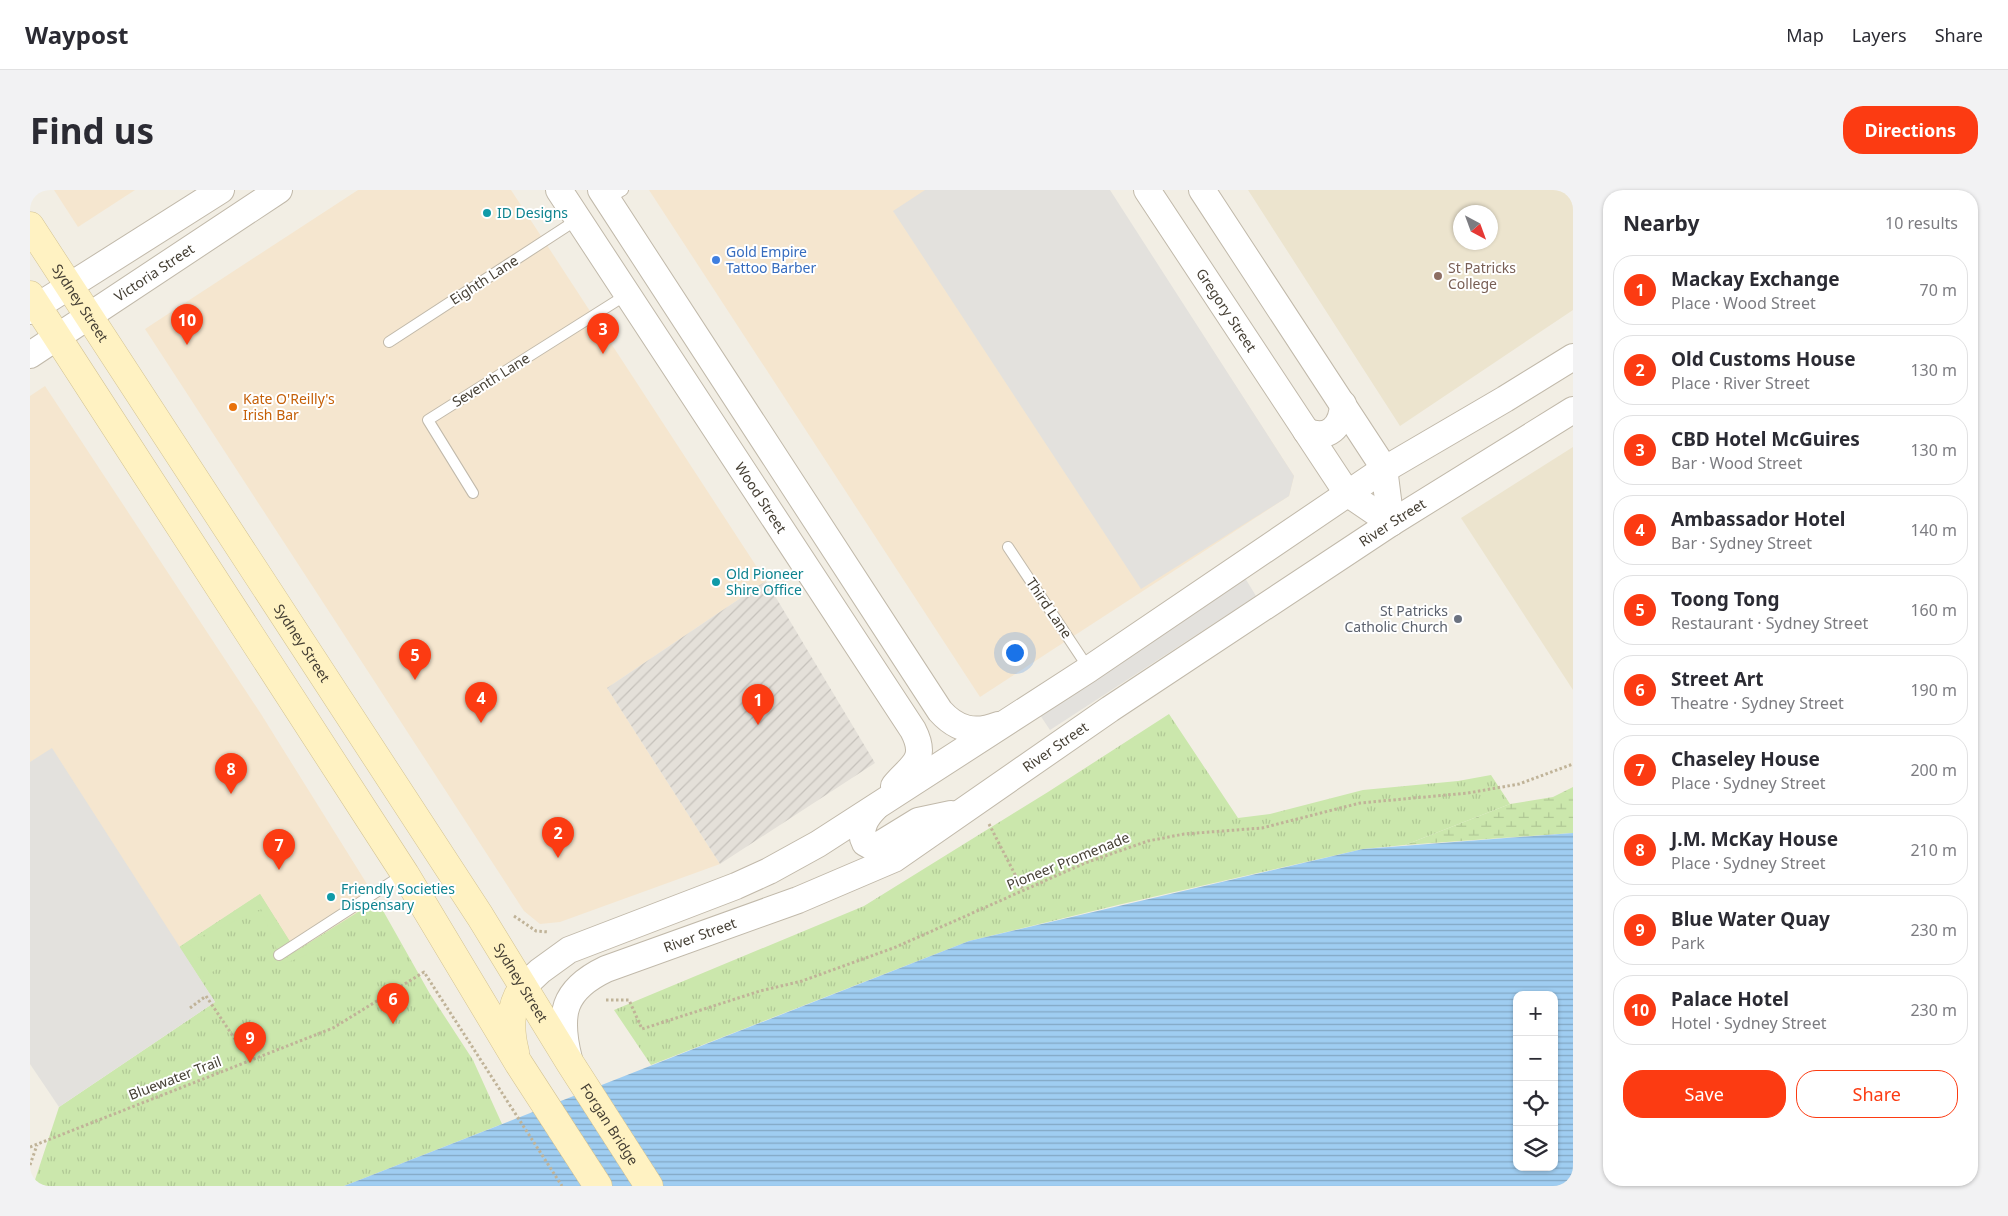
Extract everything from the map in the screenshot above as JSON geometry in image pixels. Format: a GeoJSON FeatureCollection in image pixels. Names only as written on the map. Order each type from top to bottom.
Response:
{"type":"FeatureCollection","features":[{"type":"Feature","properties":{"kind":"main road","name":"Sydney Street"},"geometry":{"type":"LineString","coordinates":[[30,226],[428,836],[570,1063]]}},
{"type":"Feature","properties":{"kind":"main road"},"geometry":{"type":"LineString","coordinates":[[32,304],[57,338],[405,874],[526,1075],[598,1186]]}},
{"type":"Feature","properties":{"kind":"main road"},"geometry":{"type":"LineString","coordinates":[[405,874],[428,836]]}},
{"type":"Feature","properties":{"kind":"main road"},"geometry":{"type":"LineString","coordinates":[[523,987],[514,1002],[511,1023],[512,1040],[526,1075]]}},
{"type":"Feature","properties":{"kind":"main road","name":"Forgan Bridge"},"geometry":{"type":"LineString","coordinates":[[570,1063],[649,1186]]}},
{"type":"Feature","properties":{"kind":"street"},"geometry":{"type":"LineString","coordinates":[[32,304],[70,287],[221,190]]}},
{"type":"Feature","properties":{"kind":"street","name":"Victoria Street"},"geometry":{"type":"LineString","coordinates":[[30,355],[279,190]]}},
{"type":"Feature","properties":{"kind":"street","name":"Wood Street"},"geometry":{"type":"LineString","coordinates":[[559,190],[916,738],[918,756],[916,764],[896,783],[865,821],[862,833],[865,843],[874,848],[918,821],[934,816],[962,813]]}},
{"type":"Feature","properties":{"kind":"street","name":"Gregory Street"},"geometry":{"type":"LineString","coordinates":[[1147,190],[1347,493],[1391,523]]}},
{"type":"Feature","properties":{"kind":"street"},"geometry":{"type":"LineString","coordinates":[[1202,190],[1384,468],[1391,523]]}},
{"type":"Feature","properties":{"kind":"street"},"geometry":{"type":"LineString","coordinates":[[578,219],[610,193],[656,274],[945,716],[960,726],[977,731],[1011,720]]}},
{"type":"Feature","properties":{"kind":"street"},"geometry":{"type":"LineString","coordinates":[[627,294],[656,274]]}},
{"type":"Feature","properties":{"kind":"street"},"geometry":{"type":"LineString","coordinates":[[523,987],[540,971],[569,950],[750,880],[800,855],[1089,669],[1384,468],[1512,395],[1573,357]]}},
{"type":"Feature","properties":{"kind":"street"},"geometry":{"type":"LineString","coordinates":[[698,403],[728,384]]}},
{"type":"Feature","properties":{"kind":"street"},"geometry":{"type":"LineString","coordinates":[[1306,430],[1322,434],[1332,430],[1340,421],[1343,404]]}},
{"type":"Feature","properties":{"kind":"street","name":"River Street"},"geometry":{"type":"LineString","coordinates":[[570,1063],[563,1037],[563,1017],[572,995],[586,980],[606,969],[798,900],[878,867],[903,854],[1110,709],[1391,523],[1573,410]]}},
{"type":"Feature","properties":{"kind":"street"},"geometry":{"type":"LineString","coordinates":[[790,544],[819,525]]}},
{"type":"Feature","properties":{"kind":"lane","name":"Eighth Lane"},"geometry":{"type":"LineString","coordinates":[[389,342],[578,219]]}},
{"type":"Feature","properties":{"kind":"lane","name":"Seventh Lane"},"geometry":{"type":"LineString","coordinates":[[473,493],[428,420],[627,294]]}},
{"type":"Feature","properties":{"kind":"lane","name":"Third Lane"},"geometry":{"type":"LineString","coordinates":[[1008,547],[1089,669]]}},
{"type":"Feature","properties":{"kind":"lane"},"geometry":{"type":"LineString","coordinates":[[279,954],[405,874]]}},
{"type":"Feature","properties":{"kind":"path","name":"Pioneer Promenade"},"geometry":{"type":"LineString","coordinates":[[604,1000],[629,1000],[642,1029],[760,991],[802,981],[896,947],[1085,863],[1148,841],[1201,832],[1262,828],[1360,803],[1468,793],[1520,784],[1573,764]]}},
{"type":"Feature","properties":{"kind":"path"},"geometry":{"type":"LineString","coordinates":[[987,819],[1023,890]]}},
{"type":"Feature","properties":{"kind":"path"},"geometry":{"type":"LineString","coordinates":[[514,916],[536,931],[556,932]]}},
{"type":"Feature","properties":{"kind":"path","name":"Bluewater Trail"},"geometry":{"type":"LineString","coordinates":[[30,1147],[333,1028],[424,972],[562,1186]]}},
{"type":"Feature","properties":{"kind":"path"},"geometry":{"type":"LineString","coordinates":[[190,1008],[206,996],[239,1045]]}},
{"type":"Feature","properties":{"kind":"path"},"geometry":{"type":"LineString","coordinates":[[30,1165],[37,1144]]}},
{"type":"Feature","properties":{"kind":"shaded area"},"geometry":{"type":"Polygon","coordinates":[[[54,190],[135,190],[78,227],[54,190]]]}},
{"type":"Feature","properties":{"kind":"shaded area"},"geometry":{"type":"Polygon","coordinates":[[[358,190],[511,190],[766,581],[607,688],[720,864],[560,922],[540,924],[524,911],[145,329],[358,190]]]}},
{"type":"Feature","properties":{"kind":"shaded area"},"geometry":{"type":"Polygon","coordinates":[[[649,190],[1109,190],[1294,476],[1289,496],[980,697],[649,190]]]}},
{"type":"Feature","properties":{"kind":"shaded area"},"geometry":{"type":"Polygon","coordinates":[[[925,190],[1110,190],[1294,476],[1289,496],[1141,589],[893,211],[925,190]]]}},
{"type":"Feature","properties":{"kind":"shaded area","name":"St Patricks College"},"geometry":{"type":"Polygon","coordinates":[[[1248,190],[1573,190],[1573,310],[1400,426],[1248,190]]]}},
{"type":"Feature","properties":{"kind":"shaded area"},"geometry":{"type":"Polygon","coordinates":[[[45,386],[261,714],[377,900],[296,952],[259,895],[179,947],[52,749],[30,762],[30,396],[45,386]]]}},
{"type":"Feature","properties":{"kind":"shaded area"},"geometry":{"type":"Polygon","coordinates":[[[1573,447],[1573,690],[1461,518],[1573,447]]]}},
{"type":"Feature","properties":{"kind":"shaded area"},"geometry":{"type":"Polygon","coordinates":[[[1245,578],[1256,596],[1050,730],[1038,712],[1245,578]]]}},
{"type":"Feature","properties":{"kind":"shaded area"},"geometry":{"type":"Polygon","coordinates":[[[766,581],[875,763],[720,864],[607,688],[766,581]]]}},
{"type":"Feature","properties":{"kind":"shaded area"},"geometry":{"type":"Polygon","coordinates":[[[52,748],[215,1002],[59,1107],[30,1064],[30,762],[52,748]]]}},
{"type":"Feature","properties":{"kind":"green space"},"geometry":{"type":"Polygon","coordinates":[[[1169,714],[1238,818],[1270,814],[1363,790],[1458,781],[1491,775],[1510,804],[1405,845],[1363,849],[969,941],[651,1065],[614,1010],[864,906],[1048,792],[1169,714]]]}},
{"type":"Feature","properties":{"kind":"green space"},"geometry":{"type":"Polygon","coordinates":[[[1573,787],[1573,833],[1405,845],[1510,804],[1553,797],[1573,787]]]}},
{"type":"Feature","properties":{"kind":"green space"},"geometry":{"type":"Polygon","coordinates":[[[260,894],[296,951],[377,900],[430,994],[473,1060],[502,1124],[344,1186],[33,1186],[59,1107],[215,1002],[179,947],[260,894]]]}},
{"type":"Feature","properties":{"kind":"green space"},"geometry":{"type":"Polygon","coordinates":[[[260,894],[290,942],[277,950],[261,909],[202,936],[190,944],[205,967],[225,958],[234,975],[230,976],[223,966],[201,978],[180,947],[260,894]]]}},
{"type":"Feature","properties":{"kind":"green space"},"geometry":{"type":"Polygon","coordinates":[[[338,925],[343,941],[283,964],[282,961],[338,925]]]}},
{"type":"Feature","properties":{"kind":"water"},"geometry":{"type":"Polygon","coordinates":[[[1573,833],[1573,1186],[344,1186],[969,941],[1363,849],[1573,833]]]}},
{"type":"Feature","properties":{"kind":"place","name":"ID Designs"},"geometry":{"type":"Point","coordinates":[487,213]}},
{"type":"Feature","properties":{"kind":"place","name":"Gold Empire Tattoo Barber"},"geometry":{"type":"Point","coordinates":[716,260]}},
{"type":"Feature","properties":{"kind":"place","name":"St Patricks College"},"geometry":{"type":"Point","coordinates":[1438,276]}},
{"type":"Feature","properties":{"kind":"place","name":"Palace Hotel"},"geometry":{"type":"Point","coordinates":[187,345]}},
{"type":"Feature","properties":{"kind":"place","name":"CBD Hotel McGuires"},"geometry":{"type":"Point","coordinates":[603,354]}},
{"type":"Feature","properties":{"kind":"place","name":"Kate O'Reilly's Irish Bar"},"geometry":{"type":"Point","coordinates":[233,407]}},
{"type":"Feature","properties":{"kind":"place","name":"Old Pioneer Shire Office"},"geometry":{"type":"Point","coordinates":[716,582]}},
{"type":"Feature","properties":{"kind":"place","name":"St Patricks Catholic Church"},"geometry":{"type":"Point","coordinates":[1458,619]}},
{"type":"Feature","properties":{"kind":"place","name":"Toong Tong"},"geometry":{"type":"Point","coordinates":[415,680]}},
{"type":"Feature","properties":{"kind":"place","name":"Ambassador Hotel"},"geometry":{"type":"Point","coordinates":[481,723]}},
{"type":"Feature","properties":{"kind":"place","name":"Mackay Exchange"},"geometry":{"type":"Point","coordinates":[758,725]}},
{"type":"Feature","properties":{"kind":"place","name":"J.M. McKay House"},"geometry":{"type":"Point","coordinates":[231,794]}},
{"type":"Feature","properties":{"kind":"place","name":"Old Customs House"},"geometry":{"type":"Point","coordinates":[558,858]}},
{"type":"Feature","properties":{"kind":"place","name":"Chaseley House"},"geometry":{"type":"Point","coordinates":[279,870]}},
{"type":"Feature","properties":{"kind":"place","name":"Friendly Societies Dispensary"},"geometry":{"type":"Point","coordinates":[331,897]}},
{"type":"Feature","properties":{"kind":"place","name":"Street Art"},"geometry":{"type":"Point","coordinates":[393,1024]}},
{"type":"Feature","properties":{"kind":"place","name":"Blue Water Quay"},"geometry":{"type":"Point","coordinates":[250,1063]}}]}
